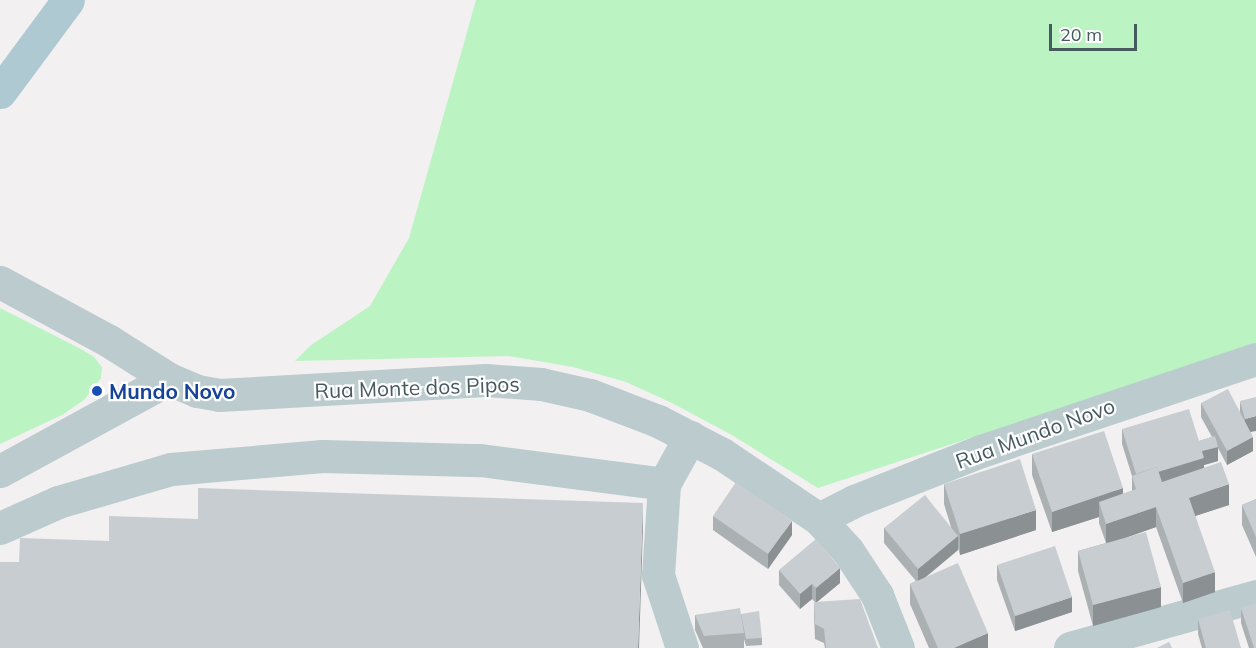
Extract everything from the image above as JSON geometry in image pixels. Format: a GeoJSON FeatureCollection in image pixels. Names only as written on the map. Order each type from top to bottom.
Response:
{"type":"FeatureCollection","features":[{"type":"Feature","properties":{"kind":"main road"},"geometry":{"type":"LineString","coordinates":[[0,92],[68,0]]}},
{"type":"Feature","properties":{"kind":"street","name":"Rua Monte dos Pipos"},"geometry":{"type":"LineString","coordinates":[[0,282],[109,340],[169,379],[197,391],[219,395],[486,380],[541,384],[590,395],[658,421],[722,454],[819,519],[848,551],[877,595],[898,648]]}},
{"type":"Feature","properties":{"kind":"street","name":"Rua Mundo Novo"},"geometry":{"type":"LineString","coordinates":[[819,519],[854,501],[981,451],[1256,358]]}},
{"type":"Feature","properties":{"kind":"street"},"geometry":{"type":"LineString","coordinates":[[0,471],[169,379]]}},
{"type":"Feature","properties":{"kind":"street"},"geometry":{"type":"LineString","coordinates":[[682,648],[658,575],[664,484],[690,438]]}},
{"type":"Feature","properties":{"kind":"street"},"geometry":{"type":"LineString","coordinates":[[0,528],[58,502],[171,469],[322,456],[480,460],[664,484]]}},
{"type":"Feature","properties":{"kind":"street"},"geometry":{"type":"LineString","coordinates":[[1070,648],[1256,596]]}},
{"type":"Feature","properties":{"kind":"green space"},"geometry":{"type":"Polygon","coordinates":[[[476,0],[1256,0],[1256,344],[818,488],[730,434],[672,403],[626,382],[573,367],[509,356],[295,361],[311,345],[370,306],[409,238],[476,0]]]}},
{"type":"Feature","properties":{"kind":"green space"},"geometry":{"type":"Polygon","coordinates":[[[0,308],[83,350],[94,357],[102,367],[101,378],[84,400],[62,415],[0,444],[0,308]]]}},
{"type":"Feature","properties":{"kind":"building"},"geometry":{"type":"Polygon","coordinates":[[[1228,389],[1253,437],[1227,451],[1201,403],[1228,389]]]}},
{"type":"Feature","properties":{"kind":"building"},"geometry":{"type":"Polygon","coordinates":[[[1256,397],[1256,416],[1245,419],[1240,401],[1256,397]]]}},
{"type":"Feature","properties":{"kind":"building"},"geometry":{"type":"Polygon","coordinates":[[[1189,409],[1199,441],[1215,436],[1218,447],[1202,451],[1204,458],[1158,472],[1157,467],[1136,474],[1122,429],[1189,409]]]}},
{"type":"Feature","properties":{"kind":"building"},"geometry":{"type":"Polygon","coordinates":[[[1104,431],[1123,488],[1052,512],[1032,454],[1104,431]]]}},
{"type":"Feature","properties":{"kind":"building"},"geometry":{"type":"Polygon","coordinates":[[[1020,459],[1036,510],[960,534],[944,484],[1020,459]]]}},
{"type":"Feature","properties":{"kind":"building"},"geometry":{"type":"Polygon","coordinates":[[[1221,462],[1229,484],[1189,498],[1215,572],[1183,583],[1156,507],[1106,524],[1099,502],[1136,489],[1132,476],[1157,467],[1162,482],[1221,462]]]}},
{"type":"Feature","properties":{"kind":"building"},"geometry":{"type":"Polygon","coordinates":[[[736,482],[792,521],[768,554],[713,516],[736,482]]]}},
{"type":"Feature","properties":{"kind":"building"},"geometry":{"type":"Polygon","coordinates":[[[198,488],[643,503],[638,648],[0,648],[0,562],[19,562],[20,538],[109,541],[109,516],[198,519],[198,488]]]}},
{"type":"Feature","properties":{"kind":"building"},"geometry":{"type":"Polygon","coordinates":[[[925,495],[958,536],[918,569],[884,528],[925,495]]]}},
{"type":"Feature","properties":{"kind":"building"},"geometry":{"type":"Polygon","coordinates":[[[1256,499],[1256,537],[1242,505],[1256,499]]]}},
{"type":"Feature","properties":{"kind":"building"},"geometry":{"type":"Polygon","coordinates":[[[1146,532],[1161,587],[1093,605],[1078,551],[1146,532]]]}},
{"type":"Feature","properties":{"kind":"building"},"geometry":{"type":"Polygon","coordinates":[[[816,539],[840,568],[816,588],[812,584],[800,594],[779,570],[816,539]]]}},
{"type":"Feature","properties":{"kind":"building"},"geometry":{"type":"Polygon","coordinates":[[[1055,546],[1072,597],[1015,616],[997,565],[1055,546]]]}},
{"type":"Feature","properties":{"kind":"building"},"geometry":{"type":"Polygon","coordinates":[[[958,563],[988,633],[954,648],[938,648],[910,584],[958,563]]]}},
{"type":"Feature","properties":{"kind":"building"},"geometry":{"type":"Polygon","coordinates":[[[860,599],[878,648],[826,648],[824,629],[815,624],[814,602],[860,599]]]}},
{"type":"Feature","properties":{"kind":"building"},"geometry":{"type":"Polygon","coordinates":[[[1256,603],[1256,648],[1254,648],[1241,608],[1256,603]]]}},
{"type":"Feature","properties":{"kind":"building"},"geometry":{"type":"Polygon","coordinates":[[[740,608],[744,633],[704,636],[695,615],[740,608]]]}},
{"type":"Feature","properties":{"kind":"building"},"geometry":{"type":"Polygon","coordinates":[[[1230,610],[1241,648],[1206,648],[1198,619],[1230,610]]]}},
{"type":"Feature","properties":{"kind":"building"},"geometry":{"type":"Polygon","coordinates":[[[759,611],[762,638],[746,639],[741,614],[759,611]]]}},
{"type":"Feature","properties":{"kind":"building"},"geometry":{"type":"Polygon","coordinates":[[[1169,642],[1172,648],[1157,648],[1169,642]]]}},
{"type":"Feature","properties":{"kind":"place","name":"Mundo Novo"},"geometry":{"type":"Point","coordinates":[97,391]}}]}
